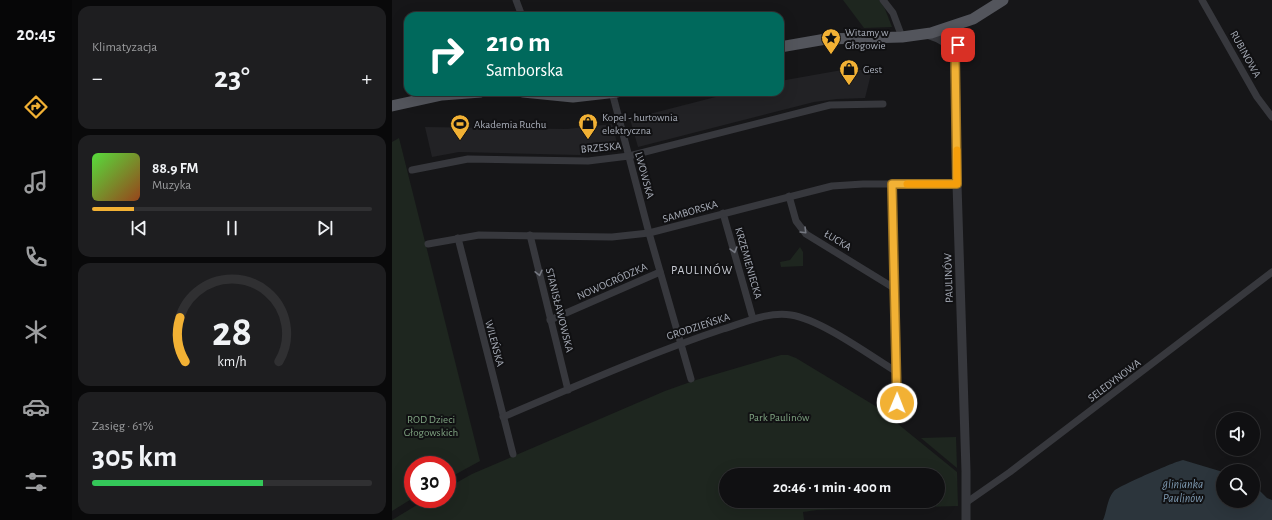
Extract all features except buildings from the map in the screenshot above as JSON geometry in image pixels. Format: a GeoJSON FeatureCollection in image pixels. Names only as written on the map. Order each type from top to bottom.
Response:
{"type":"FeatureCollection","features":[{"type":"Feature","properties":{"kind":"main road"},"geometry":{"type":"LineString","coordinates":[[784,46],[826,39],[902,37],[927,34],[953,27],[985,12],[1003,0]]}},
{"type":"Feature","properties":{"kind":"main road"},"geometry":{"type":"LineString","coordinates":[[392,106],[434,96]]}},
{"type":"Feature","properties":{"kind":"main road"},"geometry":{"type":"LineString","coordinates":[[563,96],[581,96]]}},
{"type":"Feature","properties":{"kind":"street"},"geometry":{"type":"LineString","coordinates":[[516,0],[520,12]]}},
{"type":"Feature","properties":{"kind":"street"},"geometry":{"type":"LineString","coordinates":[[883,0],[892,13],[902,37]]}},
{"type":"Feature","properties":{"kind":"street","name":"RUBINOWA"},"geometry":{"type":"LineString","coordinates":[[1202,0],[1257,96],[1272,117]]}},
{"type":"Feature","properties":{"kind":"street","name":"PAULINÓW"},"geometry":{"type":"LineString","coordinates":[[953,27],[958,37],[954,50],[967,502],[966,520]]}},
{"type":"Feature","properties":{"kind":"street"},"geometry":{"type":"LineString","coordinates":[[927,34],[938,38],[954,50]]}},
{"type":"Feature","properties":{"kind":"street","name":"LWOWSKA"},"geometry":{"type":"LineString","coordinates":[[615,96],[649,234],[691,379]]}},
{"type":"Feature","properties":{"kind":"street","name":"BRZESKA"},"geometry":{"type":"LineString","coordinates":[[412,170],[468,159],[588,161],[629,156],[830,105],[883,104]]}},
{"type":"Feature","properties":{"kind":"street","name":"SAMBORSKA"},"geometry":{"type":"LineString","coordinates":[[428,244],[479,235],[612,237],[649,234],[789,196],[845,184],[957,184]]}},
{"type":"Feature","properties":{"kind":"street"},"geometry":{"type":"LineString","coordinates":[[892,184],[897,372],[896,419]]}},
{"type":"Feature","properties":{"kind":"street","name":"ŁUCKA"},"geometry":{"type":"LineString","coordinates":[[789,196],[796,221],[806,234],[894,288]]}},
{"type":"Feature","properties":{"kind":"street","name":"KRZEMIENIECKA"},"geometry":{"type":"LineString","coordinates":[[723,213],[753,320]]}},
{"type":"Feature","properties":{"kind":"street","name":"STANISŁAWOWSKA"},"geometry":{"type":"LineString","coordinates":[[530,235],[568,390]]}},
{"type":"Feature","properties":{"kind":"street","name":"WILEŃSKA"},"geometry":{"type":"LineString","coordinates":[[458,238],[513,454]]}},
{"type":"Feature","properties":{"kind":"street","name":"NOWOGRÓDZKA"},"geometry":{"type":"LineString","coordinates":[[550,320],[660,272]]}},
{"type":"Feature","properties":{"kind":"street","name":"SELEDYNOWA"},"geometry":{"type":"LineString","coordinates":[[967,502],[1010,472],[1272,272]]}},
{"type":"Feature","properties":{"kind":"street","name":"GRODZIEŃSKA"},"geometry":{"type":"LineString","coordinates":[[503,417],[681,343],[776,314],[788,314],[810,320],[897,372]]}},
{"type":"Feature","properties":{"kind":"shaded area"},"geometry":{"type":"Polygon","coordinates":[[[842,70],[872,70],[865,98],[814,102],[638,147],[630,119],[719,96],[784,96],[784,80],[842,70]]]}},
{"type":"Feature","properties":{"kind":"shaded area"},"geometry":{"type":"Polygon","coordinates":[[[612,124],[619,150],[579,155],[459,152],[432,157],[425,127],[567,129],[612,124]]]}},
{"type":"Feature","properties":{"kind":"green space"},"geometry":{"type":"Polygon","coordinates":[[[843,0],[879,0],[885,9],[892,27],[864,28],[843,0]]]}},
{"type":"Feature","properties":{"kind":"green space","name":"ROD Dzieci Głogowskich"},"geometry":{"type":"Polygon","coordinates":[[[399,138],[480,461],[456,474],[456,456],[404,456],[404,504],[392,511],[392,142],[399,138]]]}},
{"type":"Feature","properties":{"kind":"green space"},"geometry":{"type":"Polygon","coordinates":[[[800,247],[803,252],[803,266],[781,267],[780,262],[790,260],[800,247]]]}},
{"type":"Feature","properties":{"kind":"green space","name":"Park Paulinów"},"geometry":{"type":"Polygon","coordinates":[[[781,355],[788,355],[796,358],[877,407],[957,472],[958,506],[945,506],[945,468],[719,468],[719,508],[888,508],[817,510],[803,512],[804,520],[392,520],[412,508],[456,508],[456,483],[472,474],[665,391],[696,380],[781,355]]]}},
{"type":"Feature","properties":{"kind":"green space"},"geometry":{"type":"Polygon","coordinates":[[[955,437],[957,468],[921,438],[955,437]]]}},
{"type":"Feature","properties":{"kind":"water","name":"glinianka Paulinów"},"geometry":{"type":"Polygon","coordinates":[[[1183,460],[1216,470],[1216,508],[1260,508],[1260,491],[1267,498],[1272,500],[1272,520],[1103,520],[1110,498],[1114,491],[1126,484],[1183,460]]]}},
{"type":"Feature","properties":{"kind":"slow traffic"},"geometry":{"type":"LineString","coordinates":[[907,184],[957,184],[957,150]]}},
{"type":"Feature","properties":{"kind":"place","name":"Witamy w Głogowie"},"geometry":{"type":"Point","coordinates":[831,55]}},
{"type":"Feature","properties":{"kind":"place","name":"Gest"},"geometry":{"type":"Point","coordinates":[849,86]}},
{"type":"Feature","properties":{"kind":"place","name":"Kopel - hurtownia elektryczna"},"geometry":{"type":"Point","coordinates":[588,140]}},
{"type":"Feature","properties":{"kind":"place","name":"Akademia Ruchu"},"geometry":{"type":"Point","coordinates":[460,141]}},
{"type":"Feature","properties":{"kind":"district","name":"PAULINÓW"},"geometry":{"type":"Point","coordinates":[702,270]}},
{"type":"Feature","properties":{"kind":"route"},"geometry":{"type":"LineString","coordinates":[[897,403],[892,184],[957,184],[955,54],[958,45]]}}]}
